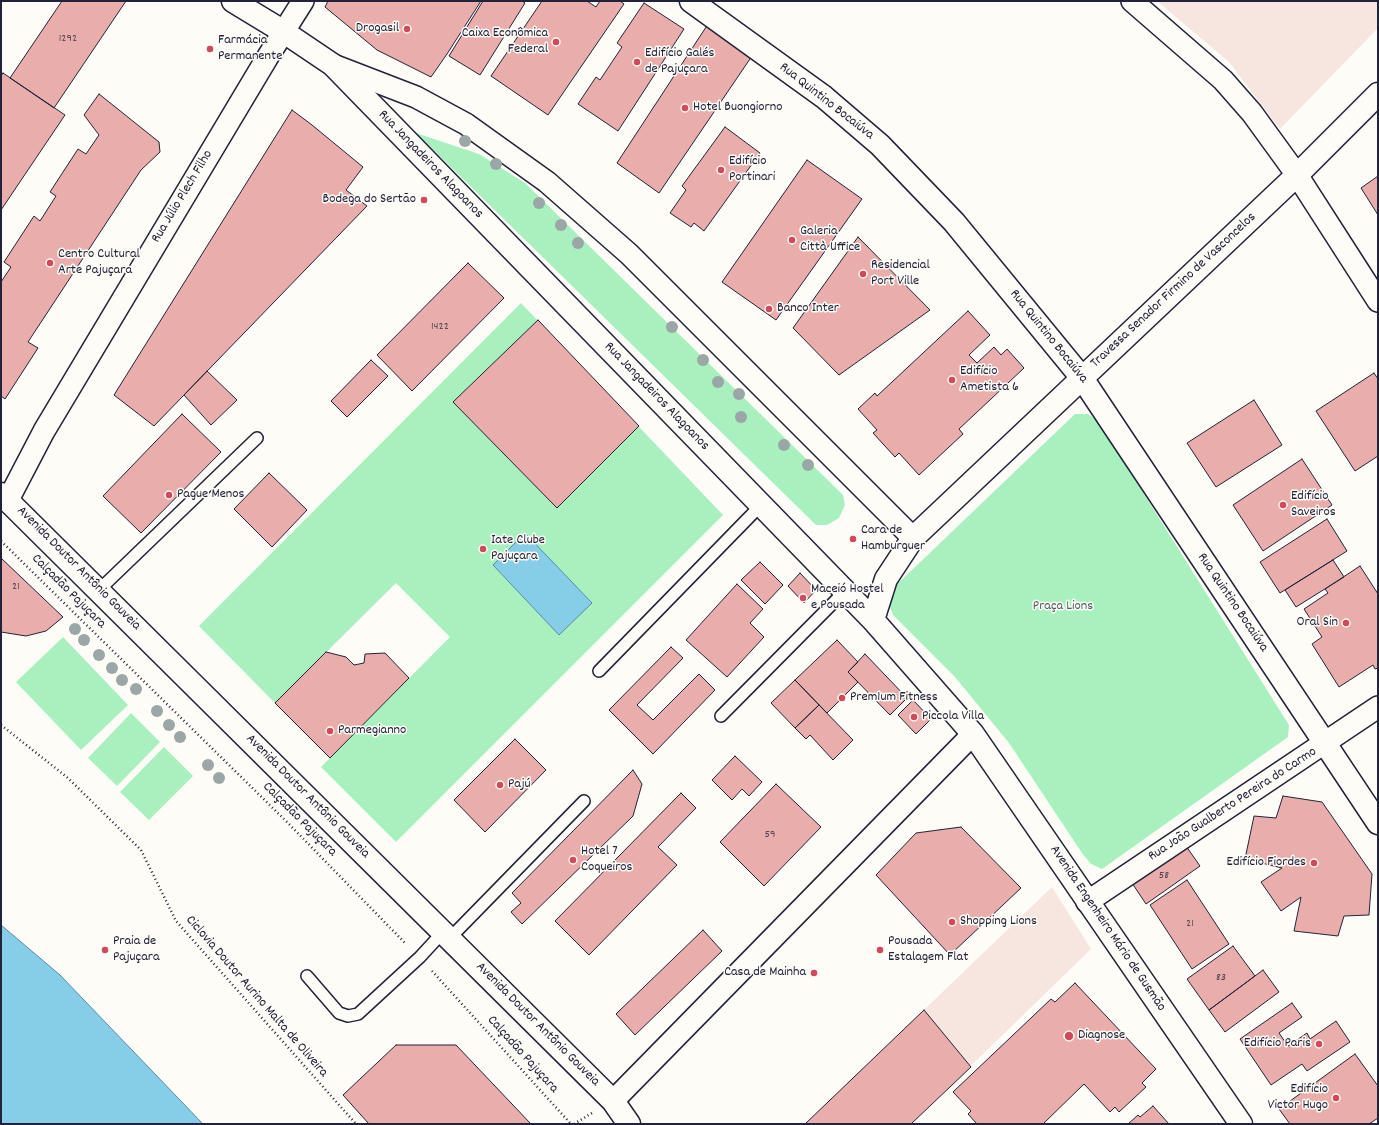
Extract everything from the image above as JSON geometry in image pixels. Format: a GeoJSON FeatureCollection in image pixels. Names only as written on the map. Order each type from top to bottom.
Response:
{"type":"FeatureCollection","features":[{"type":"Feature","properties":{"kind":"street","name":"Rua Jangadeiros Alagoanos"},"geometry":{"type":"LineString","coordinates":[[233,1],[334,65],[416,97],[466,124],[547,182],[629,254],[913,538]]}},
{"type":"Feature","properties":{"kind":"street","name":"Rua Júlio Plech Filho"},"geometry":{"type":"LineString","coordinates":[[5,497],[266,58],[303,1]]}},
{"type":"Feature","properties":{"kind":"street","name":"Rua Quintino Bocaiúva"},"geometry":{"type":"LineString","coordinates":[[690,1],[824,97],[880,145],[954,222],[1082,378],[1378,823]]}},
{"type":"Feature","properties":{"kind":"street"},"geometry":{"type":"LineString","coordinates":[[1132,1],[1223,80],[1252,113],[1297,175],[1378,302]]}},
{"type":"Feature","properties":{"kind":"street","name":"Rua Jangadeiros Alagoanos"},"geometry":{"type":"LineString","coordinates":[[334,65],[873,620],[973,734]]}},
{"type":"Feature","properties":{"kind":"street","name":"Travessa Senador Firmino de Vasconcelos"},"geometry":{"type":"LineString","coordinates":[[873,620],[886,578],[913,538],[1297,175],[1378,94]]}},
{"type":"Feature","properties":{"kind":"street","name":"Avenida Doutor Antônio Gouveia"},"geometry":{"type":"LineString","coordinates":[[5,497],[613,1101],[629,1124]]}},
{"type":"Feature","properties":{"kind":"street","name":"Rua João Gualberto Pereira do Carmo"},"geometry":{"type":"LineString","coordinates":[[1087,902],[1326,744],[1378,707]]}},
{"type":"Feature","properties":{"kind":"street"},"geometry":{"type":"LineString","coordinates":[[613,1101],[973,734]]}},
{"type":"Feature","properties":{"kind":"street","name":"Avenida Engenheiro Mário de Gusmão"},"geometry":{"type":"LineString","coordinates":[[973,734],[1241,1124]]}},
{"type":"Feature","properties":{"kind":"lane"},"geometry":{"type":"LineString","coordinates":[[99,590],[257,438]]}},
{"type":"Feature","properties":{"kind":"lane"},"geometry":{"type":"LineString","coordinates":[[599,671],[761,505]]}},
{"type":"Feature","properties":{"kind":"lane"},"geometry":{"type":"LineString","coordinates":[[721,716],[844,591]]}},
{"type":"Feature","properties":{"kind":"lane"},"geometry":{"type":"LineString","coordinates":[[307,976],[339,1013],[348,1016],[358,1014],[446,935],[584,801]]}},
{"type":"Feature","properties":{"kind":"path","name":"Calçadão Pajuçara"},"geometry":{"type":"LineString","coordinates":[[1,541],[286,821],[420,957],[571,1124]]}},
{"type":"Feature","properties":{"kind":"path","name":"Ciclovia Doutor Aurino Malta de Oliveira"},"geometry":{"type":"LineString","coordinates":[[1,725],[68,778],[141,850],[176,921],[356,1124]]}},
{"type":"Feature","properties":{"kind":"shaded area"},"geometry":{"type":"Polygon","coordinates":[[[1157,1],[1378,1],[1378,28],[1280,129],[1229,62],[1157,1]]]}},
{"type":"Feature","properties":{"kind":"shaded area"},"geometry":{"type":"Polygon","coordinates":[[[1052,887],[1091,949],[911,1124],[805,1124],[1052,887]]]}},
{"type":"Feature","properties":{"kind":"green space"},"geometry":{"type":"Polygon","coordinates":[[[416,133],[479,154],[525,183],[843,495],[845,505],[839,518],[827,525],[816,525],[416,133]]]}},
{"type":"Feature","properties":{"kind":"green space","name":"Iate Clube Pajuçara"},"geometry":{"type":"Polygon","coordinates":[[[521,303],[723,515],[396,842],[321,767],[450,637],[396,583],[275,703],[199,626],[521,303]]]}},
{"type":"Feature","properties":{"kind":"green space","name":"Praça Lions"},"geometry":{"type":"Polygon","coordinates":[[[1075,414],[1088,414],[1098,421],[1289,725],[1288,737],[1102,869],[1091,864],[1082,853],[1009,743],[955,677],[893,615],[889,604],[891,590],[1075,414]]]}},
{"type":"Feature","properties":{"kind":"green space"},"geometry":{"type":"Polygon","coordinates":[[[63,637],[128,705],[81,750],[16,682],[63,637]]]}},
{"type":"Feature","properties":{"kind":"green space"},"geometry":{"type":"Polygon","coordinates":[[[131,713],[160,742],[117,786],[88,758],[131,713]]]}},
{"type":"Feature","properties":{"kind":"green space"},"geometry":{"type":"Polygon","coordinates":[[[164,747],[193,776],[149,820],[120,792],[164,747]]]}},
{"type":"Feature","properties":{"kind":"water"},"geometry":{"type":"Polygon","coordinates":[[[525,533],[592,603],[559,635],[493,565],[525,533]]]}},
{"type":"Feature","properties":{"kind":"water"},"geometry":{"type":"Polygon","coordinates":[[[1,925],[60,975],[203,1124],[1,1124],[1,925]]]}},
{"type":"Feature","properties":{"kind":"building"},"geometry":{"type":"Polygon","coordinates":[[[62,1],[126,1],[54,108],[10,78],[62,1]]]}},
{"type":"Feature","properties":{"kind":"building","name":"Drogasil"},"geometry":{"type":"Polygon","coordinates":[[[328,1],[481,1],[431,77],[377,50],[325,7],[328,1]]]}},
{"type":"Feature","properties":{"kind":"building"},"geometry":{"type":"Polygon","coordinates":[[[483,1],[522,1],[525,3],[480,75],[449,56],[483,1]]]}},
{"type":"Feature","properties":{"kind":"building","name":"Caixa Econômica Federal"},"geometry":{"type":"Polygon","coordinates":[[[542,1],[587,1],[596,7],[600,1],[620,1],[624,4],[548,115],[491,76],[542,1]]]}},
{"type":"Feature","properties":{"kind":"building","name":"Edifício Galés de Pajuçara"},"geometry":{"type":"Polygon","coordinates":[[[644,3],[684,29],[618,131],[578,104],[596,77],[600,80],[622,47],[617,43],[644,3]]]}},
{"type":"Feature","properties":{"kind":"building","name":"Hotel Buongiorno"},"geometry":{"type":"Polygon","coordinates":[[[710,21],[754,53],[659,193],[617,163],[710,21]]]}},
{"type":"Feature","properties":{"kind":"building"},"geometry":{"type":"Polygon","coordinates":[[[3,73],[65,115],[1,210],[1,76],[3,73]]]}},
{"type":"Feature","properties":{"kind":"building"},"geometry":{"type":"Polygon","coordinates":[[[99,94],[159,142],[160,152],[141,170],[28,342],[38,348],[5,399],[1,396],[1,282],[11,267],[4,262],[34,216],[40,221],[56,196],[50,192],[78,149],[86,154],[99,135],[84,115],[99,94]]]}},
{"type":"Feature","properties":{"kind":"building"},"geometry":{"type":"Polygon","coordinates":[[[292,110],[363,167],[346,190],[367,206],[154,426],[114,395],[292,110]]]}},
{"type":"Feature","properties":{"kind":"building","name":"Edifício Portinari"},"geometry":{"type":"Polygon","coordinates":[[[725,127],[760,153],[704,231],[694,223],[691,227],[670,213],[686,190],[682,186],[725,127]]]}},
{"type":"Feature","properties":{"kind":"building","name":"Galeria Città Uffice"},"geometry":{"type":"Polygon","coordinates":[[[807,160],[862,199],[776,320],[722,282],[807,160]]]}},
{"type":"Feature","properties":{"kind":"building"},"geometry":{"type":"Polygon","coordinates":[[[1378,176],[1378,215],[1361,188],[1378,176]]]}},
{"type":"Feature","properties":{"kind":"building","name":"Residencial Port Ville"},"geometry":{"type":"Polygon","coordinates":[[[858,237],[930,310],[839,375],[793,328],[858,237]]]}},
{"type":"Feature","properties":{"kind":"building"},"geometry":{"type":"Polygon","coordinates":[[[468,263],[504,298],[412,391],[377,355],[468,263]]]}},
{"type":"Feature","properties":{"kind":"building","name":"Edifício Ametista 6"},"geometry":{"type":"Polygon","coordinates":[[[968,311],[990,335],[969,355],[977,363],[994,347],[1001,355],[1007,349],[1024,368],[959,429],[963,434],[919,475],[899,453],[895,457],[873,433],[877,430],[858,409],[875,393],[877,396],[968,311]]]}},
{"type":"Feature","properties":{"kind":"building"},"geometry":{"type":"Polygon","coordinates":[[[538,320],[639,426],[557,508],[453,402],[538,320]]]}},
{"type":"Feature","properties":{"kind":"building"},"geometry":{"type":"Polygon","coordinates":[[[371,360],[388,376],[347,417],[331,401],[371,360]]]}},
{"type":"Feature","properties":{"kind":"building"},"geometry":{"type":"Polygon","coordinates":[[[207,371],[237,400],[211,425],[184,395],[207,371]]]}},
{"type":"Feature","properties":{"kind":"building"},"geometry":{"type":"Polygon","coordinates":[[[1374,373],[1378,379],[1378,456],[1355,471],[1316,411],[1374,373]]]}},
{"type":"Feature","properties":{"kind":"building"},"geometry":{"type":"Polygon","coordinates":[[[1254,400],[1282,445],[1216,487],[1187,443],[1254,400]]]}},
{"type":"Feature","properties":{"kind":"building"},"geometry":{"type":"Polygon","coordinates":[[[182,414],[221,452],[141,533],[103,496],[182,414]]]}},
{"type":"Feature","properties":{"kind":"building","name":"Edifício Saveiros"},"geometry":{"type":"Polygon","coordinates":[[[1302,459],[1332,505],[1263,551],[1233,505],[1302,459]]]}},
{"type":"Feature","properties":{"kind":"building"},"geometry":{"type":"Polygon","coordinates":[[[269,473],[307,510],[272,547],[234,509],[269,473]]]}},
{"type":"Feature","properties":{"kind":"building"},"geometry":{"type":"Polygon","coordinates":[[[1327,519],[1347,551],[1280,593],[1260,562],[1327,519]]]}},
{"type":"Feature","properties":{"kind":"building"},"geometry":{"type":"Polygon","coordinates":[[[1,558],[63,617],[46,631],[26,636],[1,632],[1,558]]]}},
{"type":"Feature","properties":{"kind":"building"},"geometry":{"type":"Polygon","coordinates":[[[1333,560],[1344,577],[1296,607],[1285,590],[1333,560]]]}},
{"type":"Feature","properties":{"kind":"building"},"geometry":{"type":"Polygon","coordinates":[[[760,562],[783,585],[765,604],[741,580],[760,562]]]}},
{"type":"Feature","properties":{"kind":"building","name":"Oral Sin"},"geometry":{"type":"Polygon","coordinates":[[[1360,566],[1378,594],[1378,668],[1375,669],[1373,665],[1339,687],[1312,644],[1322,637],[1304,609],[1328,593],[1325,589],[1360,566]]]}},
{"type":"Feature","properties":{"kind":"building"},"geometry":{"type":"Polygon","coordinates":[[[800,573],[816,590],[804,603],[788,586],[800,573]]]}},
{"type":"Feature","properties":{"kind":"building"},"geometry":{"type":"Polygon","coordinates":[[[737,584],[763,609],[750,623],[764,637],[727,677],[686,640],[737,584]]]}},
{"type":"Feature","properties":{"kind":"building"},"geometry":{"type":"Polygon","coordinates":[[[837,640],[858,662],[848,672],[858,682],[827,713],[795,680],[837,640]]]}},
{"type":"Feature","properties":{"kind":"building"},"geometry":{"type":"Polygon","coordinates":[[[671,647],[683,658],[637,705],[653,720],[699,674],[715,690],[653,754],[609,710],[671,647]]]}},
{"type":"Feature","properties":{"kind":"building","name":"Parmegianno"},"geometry":{"type":"Polygon","coordinates":[[[326,652],[346,657],[354,665],[364,663],[365,654],[385,653],[409,678],[330,758],[275,703],[326,652]]]}},
{"type":"Feature","properties":{"kind":"building"},"geometry":{"type":"Polygon","coordinates":[[[865,654],[907,698],[890,715],[848,672],[865,654]]]}},
{"type":"Feature","properties":{"kind":"building"},"geometry":{"type":"Polygon","coordinates":[[[795,680],[819,705],[795,728],[771,703],[795,680]]]}},
{"type":"Feature","properties":{"kind":"building","name":"Piccola Villa"},"geometry":{"type":"Polygon","coordinates":[[[913,700],[931,719],[916,734],[898,715],[913,700]]]}},
{"type":"Feature","properties":{"kind":"building"},"geometry":{"type":"Polygon","coordinates":[[[819,705],[853,740],[833,760],[810,735],[806,739],[795,728],[819,705]]]}},
{"type":"Feature","properties":{"kind":"building","name":"Pajú"},"geometry":{"type":"Polygon","coordinates":[[[515,739],[546,770],[485,832],[454,800],[515,739]]]}},
{"type":"Feature","properties":{"kind":"building"},"geometry":{"type":"Polygon","coordinates":[[[735,756],[762,782],[749,796],[742,789],[732,800],[712,780],[735,756]]]}},
{"type":"Feature","properties":{"kind":"building"},"geometry":{"type":"Polygon","coordinates":[[[633,770],[642,784],[633,816],[522,924],[511,912],[521,903],[512,893],[633,770]]]}},
{"type":"Feature","properties":{"kind":"building"},"geometry":{"type":"Polygon","coordinates":[[[776,784],[821,827],[764,886],[720,842],[776,784]]]}},
{"type":"Feature","properties":{"kind":"building"},"geometry":{"type":"Polygon","coordinates":[[[681,793],[696,808],[658,847],[677,865],[589,955],[555,921],[681,793]]]}},
{"type":"Feature","properties":{"kind":"building","name":"Edifício Fiordes"},"geometry":{"type":"Polygon","coordinates":[[[1283,796],[1322,802],[1372,874],[1369,915],[1344,916],[1338,936],[1294,931],[1301,897],[1281,911],[1261,882],[1282,868],[1245,859],[1254,816],[1276,818],[1283,796]]]}},
{"type":"Feature","properties":{"kind":"building","name":"Shopping Lions"},"geometry":{"type":"Polygon","coordinates":[[[961,827],[1021,888],[950,955],[876,875],[916,833],[961,827]]]}},
{"type":"Feature","properties":{"kind":"building"},"geometry":{"type":"Polygon","coordinates":[[[1186,846],[1200,866],[1146,904],[1132,883],[1186,846]]]}},
{"type":"Feature","properties":{"kind":"building"},"geometry":{"type":"Polygon","coordinates":[[[1187,880],[1229,944],[1192,969],[1150,905],[1187,880]]]}},
{"type":"Feature","properties":{"kind":"building"},"geometry":{"type":"Polygon","coordinates":[[[703,930],[722,951],[635,1035],[616,1014],[703,930]]]}},
{"type":"Feature","properties":{"kind":"building"},"geometry":{"type":"Polygon","coordinates":[[[1233,946],[1255,976],[1209,1010],[1187,979],[1233,946]]]}},
{"type":"Feature","properties":{"kind":"building"},"geometry":{"type":"Polygon","coordinates":[[[1263,970],[1279,992],[1225,1032],[1209,1010],[1263,970]]]}},
{"type":"Feature","properties":{"kind":"building","name":"Diagnose"},"geometry":{"type":"Polygon","coordinates":[[[1075,983],[1156,1069],[1142,1083],[1146,1087],[1119,1112],[1115,1107],[1110,1112],[1084,1084],[1043,1124],[977,1124],[968,1114],[971,1111],[953,1092],[1051,999],[1055,1002],[1075,983]]]}},
{"type":"Feature","properties":{"kind":"building","name":"Edifício Paris"},"geometry":{"type":"Polygon","coordinates":[[[1292,1003],[1302,1017],[1279,1033],[1288,1046],[1307,1033],[1310,1039],[1336,1021],[1350,1042],[1307,1071],[1302,1064],[1271,1085],[1240,1039],[1292,1003]]]}},
{"type":"Feature","properties":{"kind":"building"},"geometry":{"type":"Polygon","coordinates":[[[924,1010],[971,1067],[911,1124],[805,1124],[924,1010]]]}},
{"type":"Feature","properties":{"kind":"building"},"geometry":{"type":"Polygon","coordinates":[[[396,1045],[456,1045],[531,1124],[369,1124],[343,1095],[396,1045]]]}},
{"type":"Feature","properties":{"kind":"building","name":"Edifício Victor Hugo"},"geometry":{"type":"Polygon","coordinates":[[[1355,1054],[1378,1086],[1378,1118],[1369,1124],[1290,1124],[1279,1109],[1355,1054]]]}},
{"type":"Feature","properties":{"kind":"building"},"geometry":{"type":"Polygon","coordinates":[[[1153,1106],[1169,1124],[1128,1124],[1138,1115],[1140,1117],[1153,1106]]]}},
{"type":"Feature","properties":{"kind":"place","name":"Drogasil"},"geometry":{"type":"Point","coordinates":[407,29]}},
{"type":"Feature","properties":{"kind":"place","name":"Caixa Econômica Federal"},"geometry":{"type":"Point","coordinates":[556,42]}},
{"type":"Feature","properties":{"kind":"place","name":"Farmácia Permanente"},"geometry":{"type":"Point","coordinates":[210,49]}},
{"type":"Feature","properties":{"kind":"place","name":"Edifício Galés de Pajuçara"},"geometry":{"type":"Point","coordinates":[637,62]}},
{"type":"Feature","properties":{"kind":"place","name":"Hotel Buongiorno"},"geometry":{"type":"Point","coordinates":[685,108]}},
{"type":"Feature","properties":{"kind":"place","name":"Edifício Portinari"},"geometry":{"type":"Point","coordinates":[721,170]}},
{"type":"Feature","properties":{"kind":"place","name":"Bodega do Sertão"},"geometry":{"type":"Point","coordinates":[424,200]}},
{"type":"Feature","properties":{"kind":"place","name":"Galeria Città Uffice"},"geometry":{"type":"Point","coordinates":[792,240]}},
{"type":"Feature","properties":{"kind":"place","name":"Centro Cultural Arte Pajuçara"},"geometry":{"type":"Point","coordinates":[50,263]}},
{"type":"Feature","properties":{"kind":"place","name":"Residencial Port Ville"},"geometry":{"type":"Point","coordinates":[863,274]}},
{"type":"Feature","properties":{"kind":"place","name":"Banco Inter"},"geometry":{"type":"Point","coordinates":[769,309]}},
{"type":"Feature","properties":{"kind":"place","name":"Edifício Ametista 6"},"geometry":{"type":"Point","coordinates":[952,380]}},
{"type":"Feature","properties":{"kind":"place","name":"Pague Menos"},"geometry":{"type":"Point","coordinates":[169,495]}},
{"type":"Feature","properties":{"kind":"place","name":"Edifício Saveiros"},"geometry":{"type":"Point","coordinates":[1283,505]}},
{"type":"Feature","properties":{"kind":"place","name":"Cara de Hamburguer"},"geometry":{"type":"Point","coordinates":[853,539]}},
{"type":"Feature","properties":{"kind":"place","name":"Iate Clube Pajuçara"},"geometry":{"type":"Point","coordinates":[483,549]}},
{"type":"Feature","properties":{"kind":"place","name":"Maceió Hostel e Pousada"},"geometry":{"type":"Point","coordinates":[803,598]}},
{"type":"Feature","properties":{"kind":"place","name":"Oral Sin"},"geometry":{"type":"Point","coordinates":[1346,623]}},
{"type":"Feature","properties":{"kind":"place","name":"Prem1um Fitness"},"geometry":{"type":"Point","coordinates":[842,698]}},
{"type":"Feature","properties":{"kind":"place","name":"Piccola Villa"},"geometry":{"type":"Point","coordinates":[914,717]}},
{"type":"Feature","properties":{"kind":"place","name":"Parmegianno"},"geometry":{"type":"Point","coordinates":[330,731]}},
{"type":"Feature","properties":{"kind":"place","name":"Pajú"},"geometry":{"type":"Point","coordinates":[500,785]}},
{"type":"Feature","properties":{"kind":"place","name":"Hotel 7 Coqueiros"},"geometry":{"type":"Point","coordinates":[573,860]}},
{"type":"Feature","properties":{"kind":"place","name":"Edifício Fiordes"},"geometry":{"type":"Point","coordinates":[1314,863]}},
{"type":"Feature","properties":{"kind":"place","name":"Shopping Lions"},"geometry":{"type":"Point","coordinates":[952,922]}},
{"type":"Feature","properties":{"kind":"place","name":"Praia de Pajuçara"},"geometry":{"type":"Point","coordinates":[105,950]}},
{"type":"Feature","properties":{"kind":"place","name":"Pousada Estalagem Flat"},"geometry":{"type":"Point","coordinates":[880,950]}},
{"type":"Feature","properties":{"kind":"place","name":"Casa de Mainha"},"geometry":{"type":"Point","coordinates":[814,973]}},
{"type":"Feature","properties":{"kind":"place","name":"Diagnose"},"geometry":{"type":"Point","coordinates":[1069,1036]}},
{"type":"Feature","properties":{"kind":"place","name":"Edifício Paris"},"geometry":{"type":"Point","coordinates":[1319,1044]}},
{"type":"Feature","properties":{"kind":"place","name":"Edifício Victor Hugo"},"geometry":{"type":"Point","coordinates":[1336,1098]}}]}
